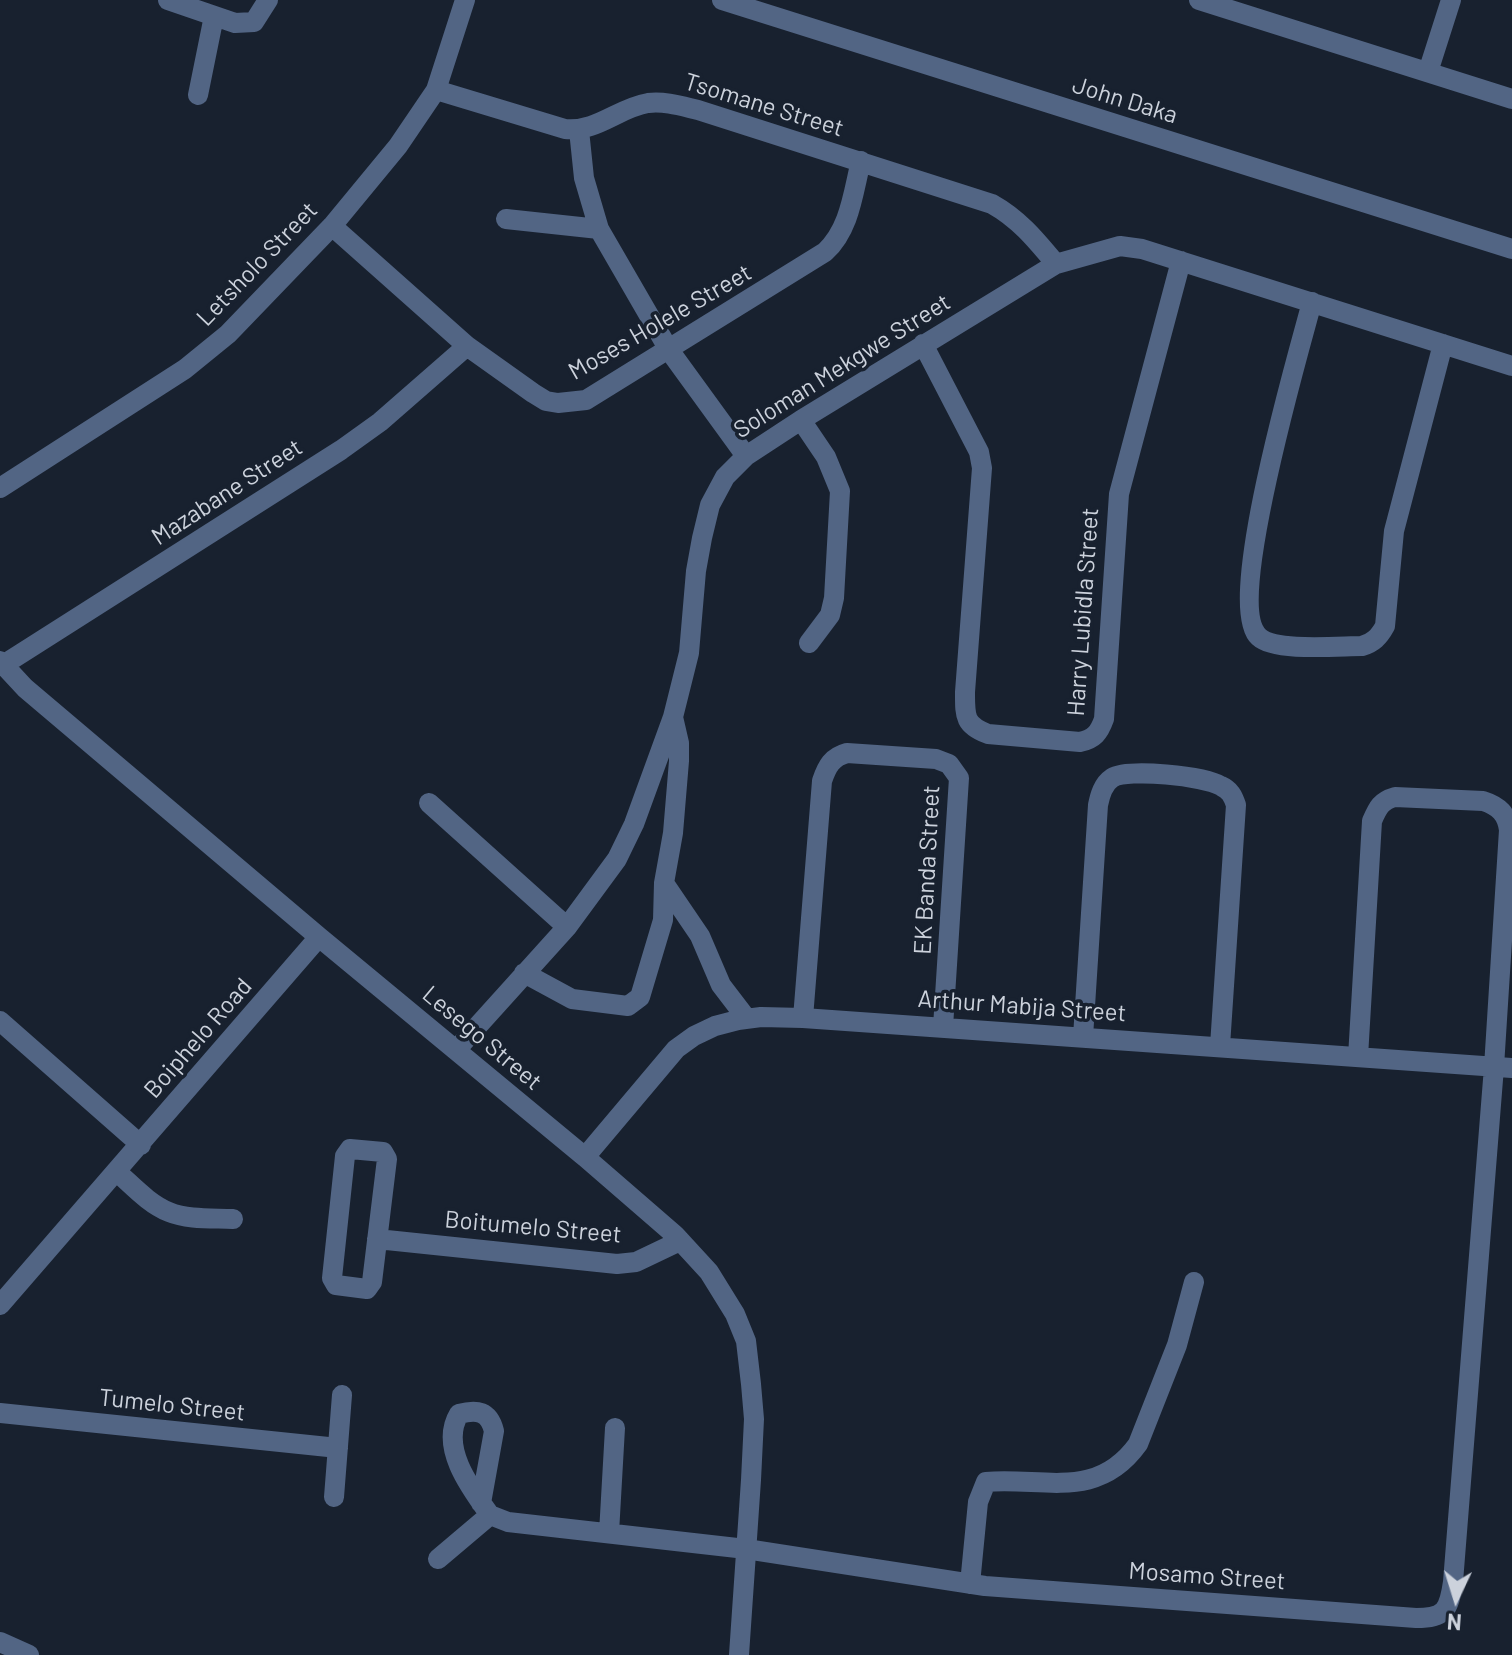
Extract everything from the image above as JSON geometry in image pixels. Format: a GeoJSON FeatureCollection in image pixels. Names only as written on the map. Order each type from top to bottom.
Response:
{"type":"FeatureCollection","features":[{"type":"Feature","properties":{"kind":"street"},"geometry":{"type":"LineString","coordinates":[[168,0],[246,24],[254,22],[268,0]]}},
{"type":"Feature","properties":{"kind":"street","name":"Letsholo Street"},"geometry":{"type":"LineString","coordinates":[[0,488],[185,369],[228,334],[332,226],[405,137],[436,90],[465,0]]}},
{"type":"Feature","properties":{"kind":"street","name":"John Daka"},"geometry":{"type":"LineString","coordinates":[[722,0],[1512,249]]}},
{"type":"Feature","properties":{"kind":"street"},"geometry":{"type":"LineString","coordinates":[[1199,0],[1512,99]]}},
{"type":"Feature","properties":{"kind":"street"},"geometry":{"type":"LineString","coordinates":[[1428,72],[1451,0]]}},
{"type":"Feature","properties":{"kind":"street"},"geometry":{"type":"LineString","coordinates":[[198,95],[214,16]]}},
{"type":"Feature","properties":{"kind":"street"},"geometry":{"type":"LineString","coordinates":[[436,90],[544,124],[579,130],[584,178],[599,229],[669,350],[746,456]]}},
{"type":"Feature","properties":{"kind":"street","name":"Tsomane Street"},"geometry":{"type":"LineString","coordinates":[[579,130],[634,107],[667,103],[992,204],[1009,213],[1026,228],[1056,264]]}},
{"type":"Feature","properties":{"kind":"street","name":"Moses Holele Street"},"geometry":{"type":"LineString","coordinates":[[332,226],[467,346],[533,393],[546,401],[558,403],[586,400],[825,252],[834,244],[846,221],[861,161]]}},
{"type":"Feature","properties":{"kind":"street"},"geometry":{"type":"LineString","coordinates":[[506,219],[599,229]]}},
{"type":"Feature","properties":{"kind":"street","name":"Soloman Mekgwe Street"},"geometry":{"type":"LineString","coordinates":[[456,1050],[567,927],[617,859],[634,824],[673,717],[689,653],[696,571],[710,505],[725,477],[746,456],[801,420],[1056,264],[1120,246],[1142,249],[1512,366]]}},
{"type":"Feature","properties":{"kind":"street","name":"Harry Lubidla Street"},"geometry":{"type":"LineString","coordinates":[[923,344],[979,452],[982,468],[965,692],[967,721],[974,729],[988,734],[1080,742],[1091,739],[1100,731],[1104,719],[1119,494],[1181,261]]}},
{"type":"Feature","properties":{"kind":"street"},"geometry":{"type":"LineString","coordinates":[[1312,302],[1273,449],[1258,524],[1249,610],[1255,634],[1265,642],[1362,646],[1380,635],[1385,626],[1394,531],[1443,344]]}},
{"type":"Feature","properties":{"kind":"street","name":"Mazabane Street"},"geometry":{"type":"LineString","coordinates":[[2,663],[341,450],[380,422],[467,346]]}},
{"type":"Feature","properties":{"kind":"street"},"geometry":{"type":"LineString","coordinates":[[801,420],[826,457],[840,491],[834,598],[830,615],[809,643]]}},
{"type":"Feature","properties":{"kind":"street","name":"Lesego Street"},"geometry":{"type":"LineString","coordinates":[[2,663],[25,688],[585,1157],[680,1241],[719,1286],[746,1341],[754,1419],[739,1655]]}},
{"type":"Feature","properties":{"kind":"street"},"geometry":{"type":"LineString","coordinates":[[524,973],[572,999],[628,1006],[640,997],[663,920],[664,883],[673,833],[679,761],[679,743],[673,717]]}},
{"type":"Feature","properties":{"kind":"street","name":"EK Banda Street"},"geometry":{"type":"LineString","coordinates":[[803,1018],[822,781],[830,762],[838,755],[847,753],[936,759],[949,764],[959,778],[943,1027]]}},
{"type":"Feature","properties":{"kind":"street"},"geometry":{"type":"LineString","coordinates":[[1083,1037],[1098,805],[1105,784],[1113,777],[1126,773],[1199,778],[1223,786],[1236,805],[1220,1046]]}},
{"type":"Feature","properties":{"kind":"street"},"geometry":{"type":"LineString","coordinates":[[1358,1057],[1372,821],[1378,806],[1395,797],[1483,801],[1495,805],[1505,814],[1509,830],[1503,1067]]}},
{"type":"Feature","properties":{"kind":"street"},"geometry":{"type":"LineString","coordinates":[[429,803],[567,927]]}},
{"type":"Feature","properties":{"kind":"street"},"geometry":{"type":"LineString","coordinates":[[664,883],[700,936],[721,985],[747,1019]]}},
{"type":"Feature","properties":{"kind":"street","name":"Boiphelo Road"},"geometry":{"type":"LineString","coordinates":[[0,1305],[319,937]]}},
{"type":"Feature","properties":{"kind":"street","name":"Arthur Mabija Street"},"geometry":{"type":"LineString","coordinates":[[585,1157],[676,1049],[715,1026],[747,1019],[803,1018],[1503,1067]]}},
{"type":"Feature","properties":{"kind":"street"},"geometry":{"type":"LineString","coordinates":[[0,1021],[141,1145]]}},
{"type":"Feature","properties":{"kind":"street","name":"Mosamo Street"},"geometry":{"type":"LineString","coordinates":[[438,1559],[486,1509],[508,1522],[746,1549],[970,1584],[1416,1618],[1436,1617],[1450,1600],[1453,1582],[1503,1067]]}},
{"type":"Feature","properties":{"kind":"street"},"geometry":{"type":"LineString","coordinates":[[350,1149],[383,1152],[386,1155],[377,1239],[370,1287],[336,1285],[332,1278],[345,1156],[350,1149]]}},
{"type":"Feature","properties":{"kind":"street"},"geometry":{"type":"LineString","coordinates":[[117,1172],[147,1199],[169,1212],[233,1219]]}},
{"type":"Feature","properties":{"kind":"street","name":"Boitumelo Street"},"geometry":{"type":"LineString","coordinates":[[377,1239],[617,1264],[644,1259],[680,1241]]}},
{"type":"Feature","properties":{"kind":"street"},"geometry":{"type":"LineString","coordinates":[[970,1584],[978,1502],[986,1482],[1073,1483],[1104,1473],[1129,1457],[1138,1444],[1177,1345],[1194,1282]]}},
{"type":"Feature","properties":{"kind":"street"},"geometry":{"type":"LineString","coordinates":[[334,1497],[342,1395]]}},
{"type":"Feature","properties":{"kind":"street","name":"Tumelo Street"},"geometry":{"type":"LineString","coordinates":[[0,1413],[338,1448]]}},
{"type":"Feature","properties":{"kind":"street"},"geometry":{"type":"LineString","coordinates":[[609,1533],[615,1428]]}},
{"type":"Feature","properties":{"kind":"street"},"geometry":{"type":"LineString","coordinates":[[0,1642],[29,1655]]}}]}
